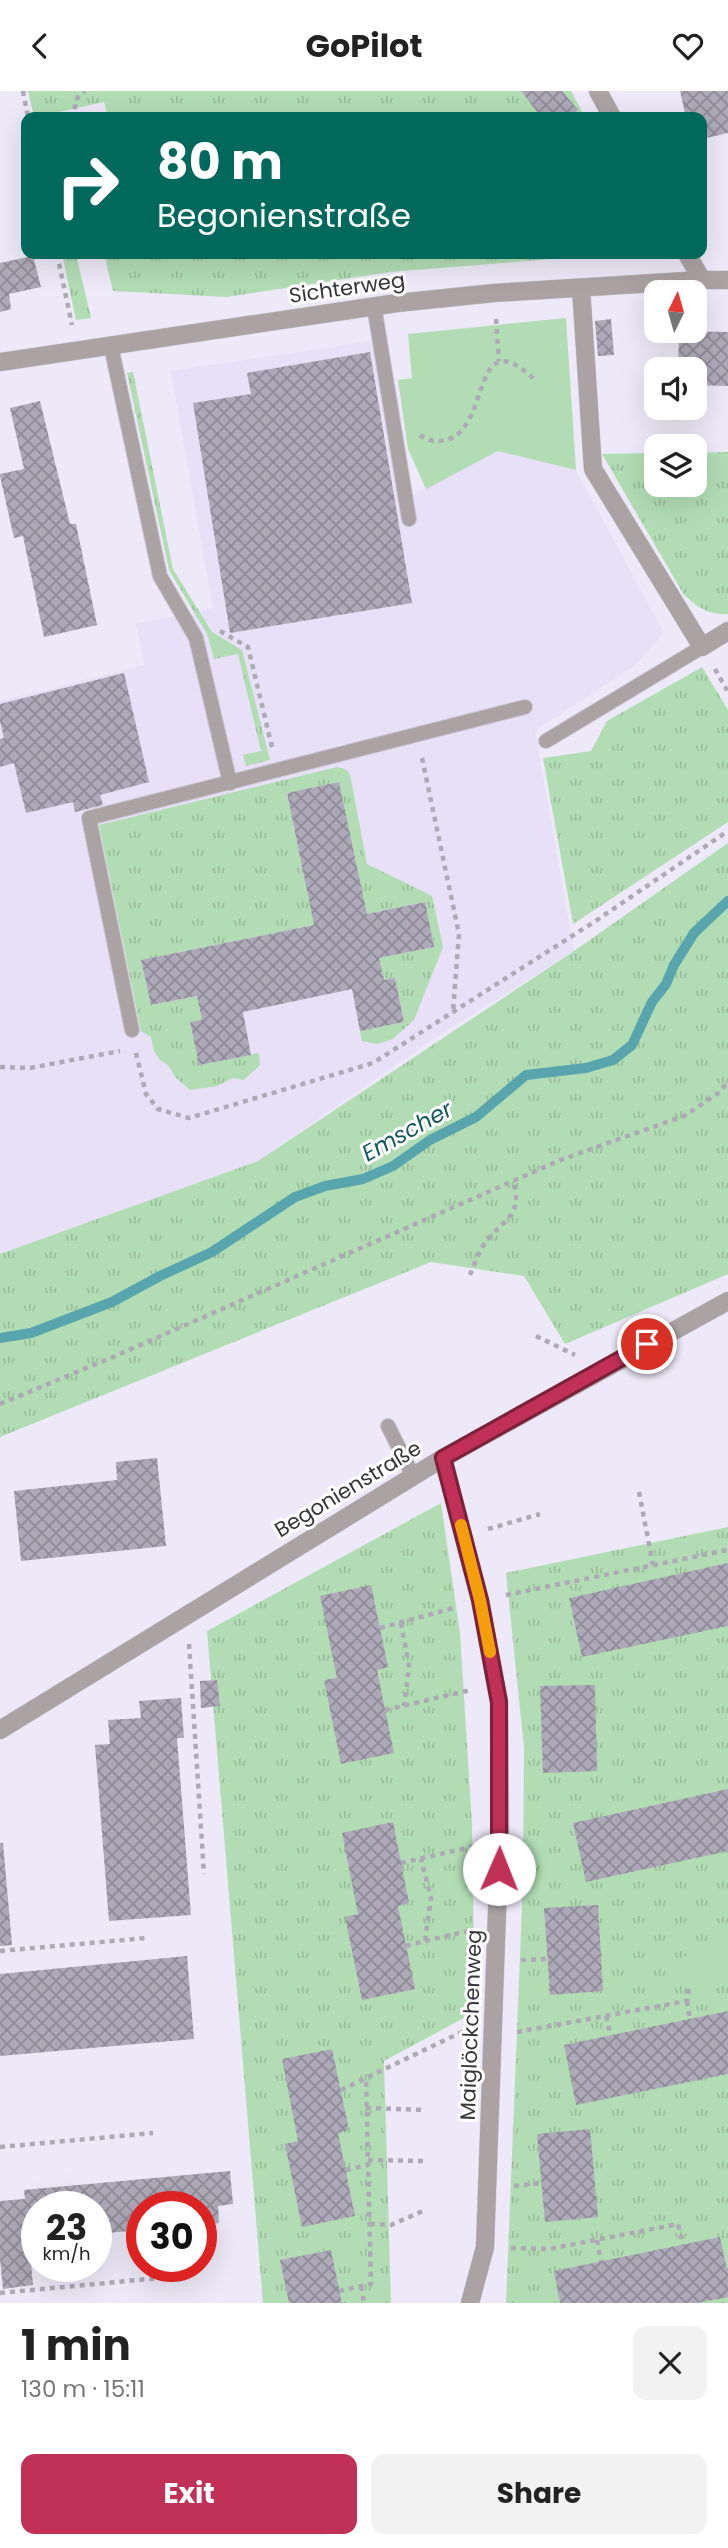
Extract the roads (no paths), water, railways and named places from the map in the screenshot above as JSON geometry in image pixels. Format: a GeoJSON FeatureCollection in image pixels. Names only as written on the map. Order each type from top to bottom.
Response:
{"type":"FeatureCollection","features":[{"type":"Feature","properties":{"kind":"street"},"geometry":{"type":"LineString","coordinates":[[598,91],[609,112]]}},
{"type":"Feature","properties":{"kind":"street"},"geometry":{"type":"LineString","coordinates":[[690,259],[702,280]]}},
{"type":"Feature","properties":{"kind":"street","name":"Sichterweg"},"geometry":{"type":"LineString","coordinates":[[707,280],[728,280]]}},
{"type":"Feature","properties":{"kind":"street","name":"Sichterweg"},"geometry":{"type":"LineString","coordinates":[[0,362],[374,306],[494,293],[644,284]]}},
{"type":"Feature","properties":{"kind":"street"},"geometry":{"type":"LineString","coordinates":[[581,288],[593,469],[702,647],[728,631]]}},
{"type":"Feature","properties":{"kind":"street","name":"Begonienstraße"},"geometry":{"type":"LineString","coordinates":[[0,1730],[443,1458],[728,1300]]}},
{"type":"Feature","properties":{"kind":"street","name":"Maiglöckchenweg"},"geometry":{"type":"LineString","coordinates":[[443,1458],[480,1600],[499,1702],[500,1841],[485,2247],[470,2303]]}},
{"type":"Feature","properties":{"kind":"lane"},"geometry":{"type":"LineString","coordinates":[[374,306],[409,519]]}},
{"type":"Feature","properties":{"kind":"lane"},"geometry":{"type":"LineString","coordinates":[[111,346],[160,576],[196,638],[230,783]]}},
{"type":"Feature","properties":{"kind":"lane"},"geometry":{"type":"LineString","coordinates":[[547,741],[702,647]]}},
{"type":"Feature","properties":{"kind":"lane"},"geometry":{"type":"LineString","coordinates":[[132,1030],[89,818],[525,707]]}},
{"type":"Feature","properties":{"kind":"lane"},"geometry":{"type":"LineString","coordinates":[[388,1426],[414,1476]]}},
{"type":"Feature","properties":{"kind":"waterway","name":"Emscher"},"geometry":{"type":"LineString","coordinates":[[0,1338],[31,1333],[112,1302],[212,1252],[295,1197],[325,1186],[363,1179],[393,1166],[430,1140],[476,1117],[526,1075],[586,1068],[613,1060],[632,1045],[652,1002],[666,984],[674,965],[694,933],[728,901]]}}]}
